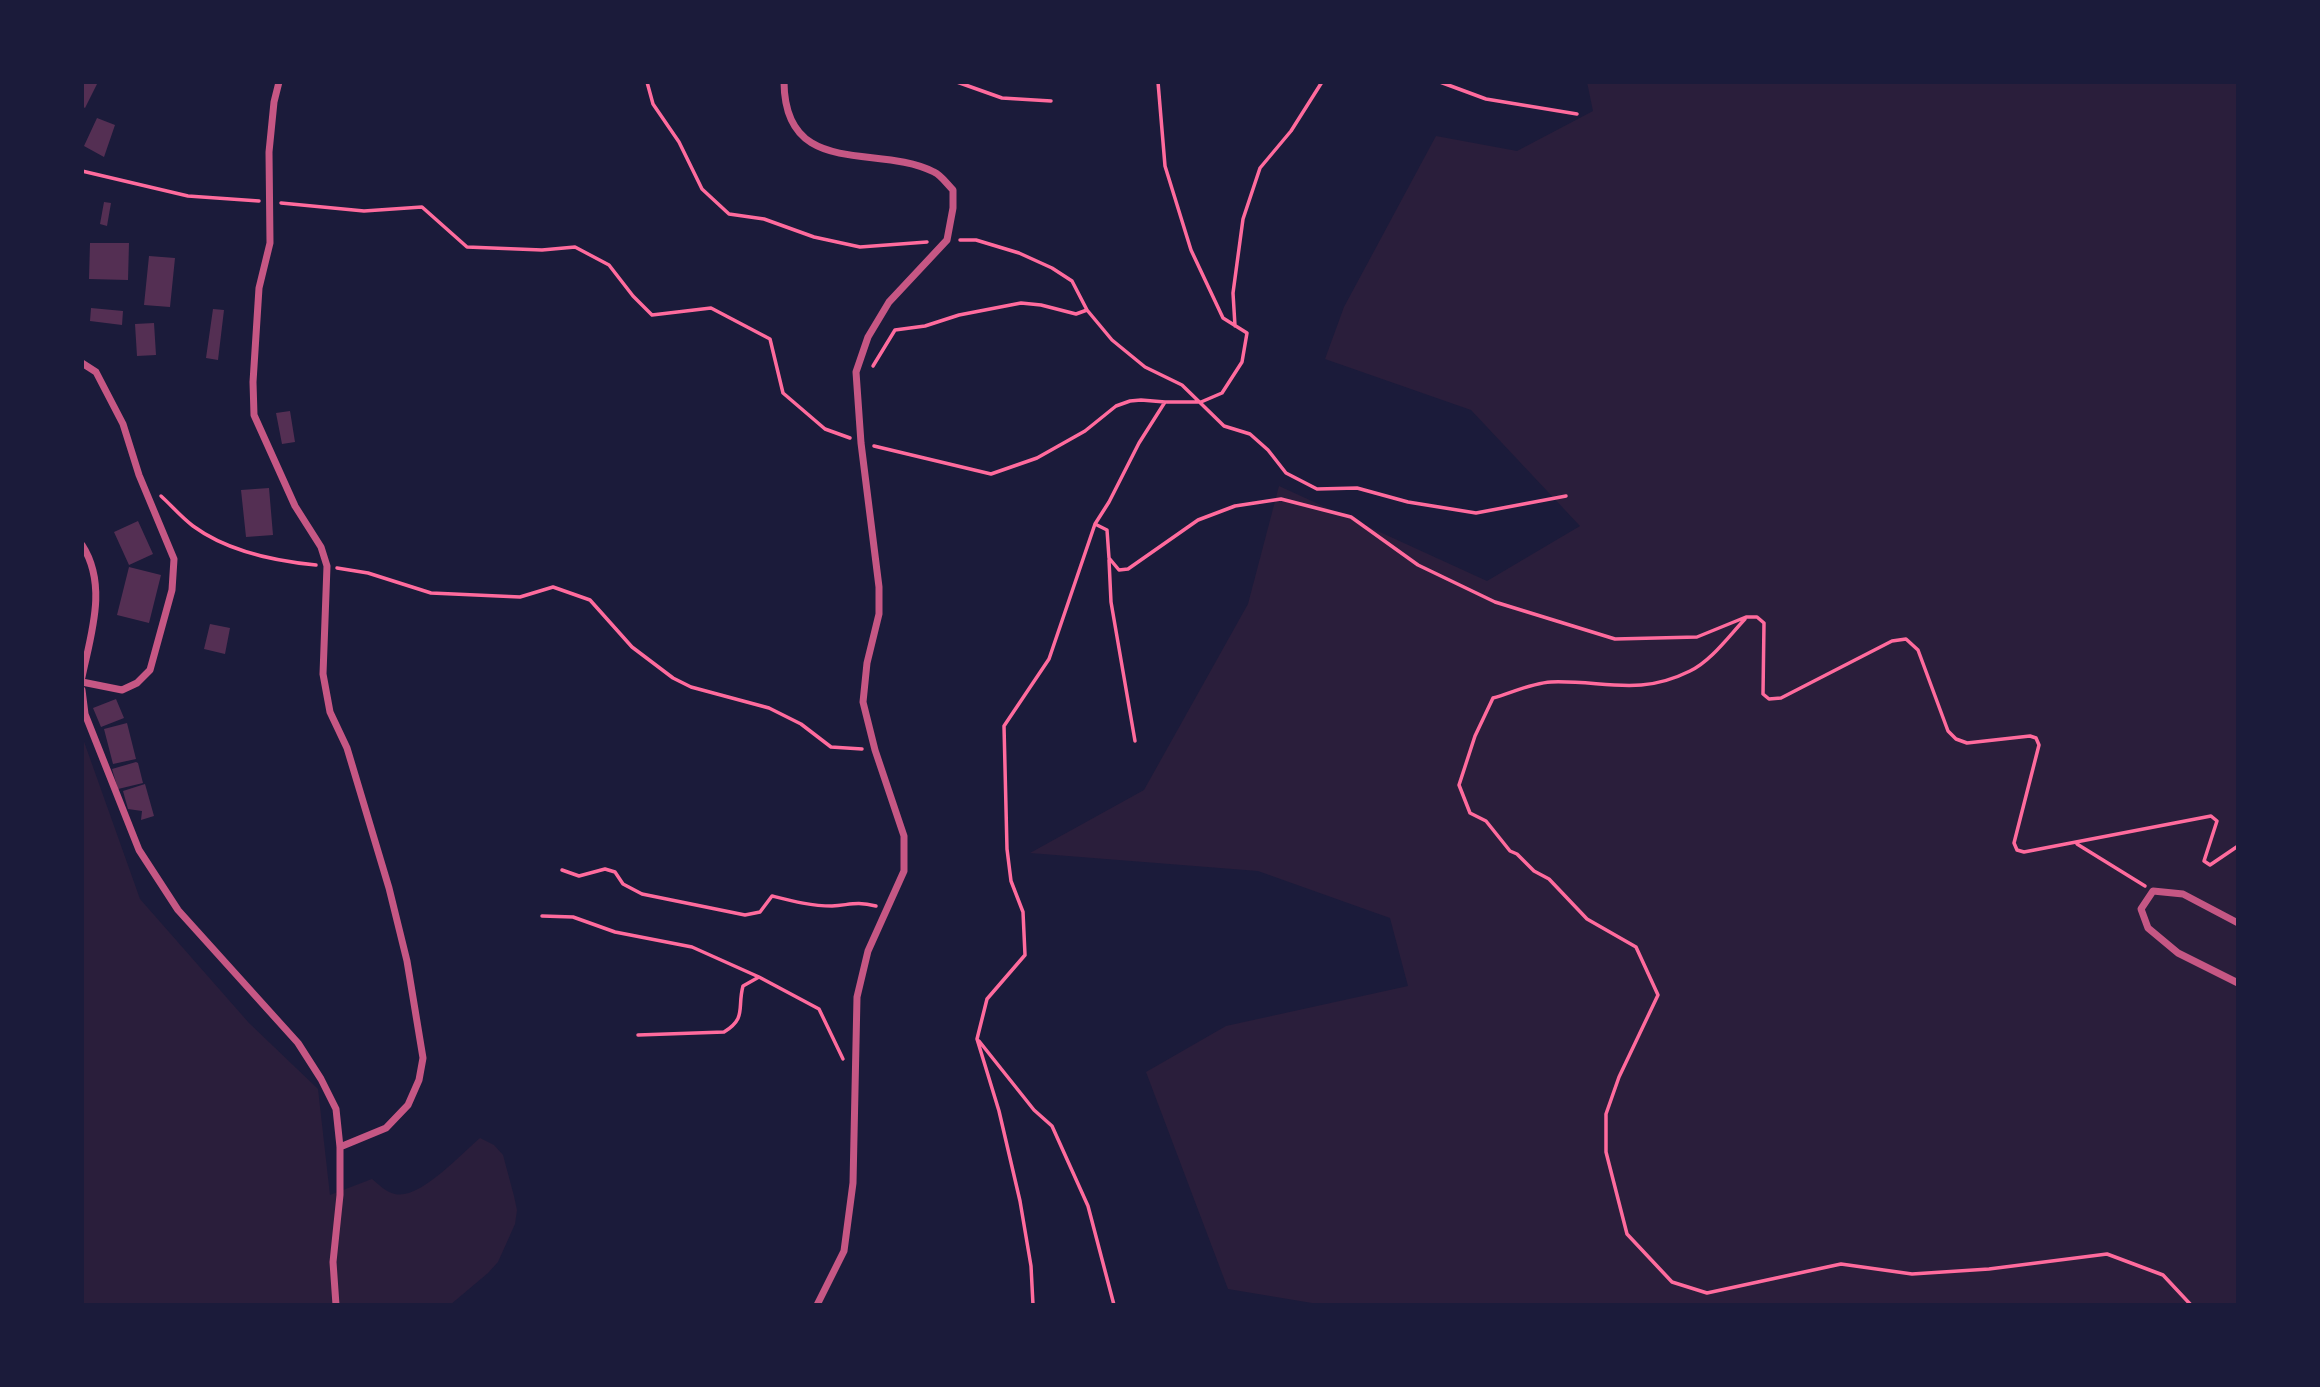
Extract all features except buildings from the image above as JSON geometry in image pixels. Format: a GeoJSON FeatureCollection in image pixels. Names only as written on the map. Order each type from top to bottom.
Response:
{"type":"FeatureCollection","features":[{"type":"Feature","properties":{"kind":"street"},"geometry":{"type":"LineString","coordinates":[[279,82],[274,102],[269,152],[270,243],[260,288],[253,382],[254,415],[295,506],[321,547],[327,566],[323,674],[330,712],[347,748],[389,888],[407,961],[424,1058],[419,1080],[408,1105],[386,1128],[340,1147]]}},
{"type":"Feature","properties":{"kind":"street"},"geometry":{"type":"LineString","coordinates":[[784,82],[784,94],[795,128],[812,144],[839,154],[915,164],[936,173],[953,190],[953,208],[947,240],[889,302],[868,337],[856,372],[861,443],[879,587],[879,614],[867,663],[863,702],[875,750],[904,836],[904,870],[868,951],[857,997],[853,1183],[844,1251],[817,1305]]}},
{"type":"Feature","properties":{"kind":"street"},"geometry":{"type":"LineString","coordinates":[[82,363],[96,372],[123,424],[139,475],[174,559],[172,590],[149,670],[137,682],[122,690],[82,679],[97,593],[90,557],[82,545]]}},
{"type":"Feature","properties":{"kind":"street"},"geometry":{"type":"LineString","coordinates":[[82,690],[85,714],[139,850],[178,910],[298,1043],[336,1109],[340,1147],[340,1195],[332,1262],[336,1305]]}},
{"type":"Feature","properties":{"kind":"street"},"geometry":{"type":"LineString","coordinates":[[2238,923],[2183,894],[2153,891],[2141,909],[2148,928],[2178,953],[2238,984]]}},
{"type":"Feature","properties":{"kind":"path"},"geometry":{"type":"LineString","coordinates":[[647,82],[653,104],[679,142],[702,189],[729,214],[764,219],[814,237],[860,247],[976,240],[1019,253],[1052,268],[1072,281],[1087,310],[1112,340],[1144,367],[1182,385],[1224,426],[1250,434],[1268,450],[1286,474],[1317,489],[1357,488],[1408,502],[1476,513],[1566,496]]}},
{"type":"Feature","properties":{"kind":"path"},"geometry":{"type":"LineString","coordinates":[[957,82],[1002,98],[1051,101]]}},
{"type":"Feature","properties":{"kind":"path"},"geometry":{"type":"LineString","coordinates":[[82,172],[188,195],[364,211],[422,208],[467,247],[542,250],[575,247],[609,265],[652,315],[711,308],[770,339],[783,393],[825,429],[861,443],[991,474],[1037,458],[1085,431],[1116,406],[1130,401],[1202,402],[1222,393],[1242,362],[1247,334],[1223,318],[1191,250],[1165,166],[1158,82]]}},
{"type":"Feature","properties":{"kind":"path"},"geometry":{"type":"LineString","coordinates":[[1236,326],[1233,293],[1243,219],[1260,168],[1291,131],[1322,82]]}},
{"type":"Feature","properties":{"kind":"path"},"geometry":{"type":"LineString","coordinates":[[1440,82],[1486,99],[1577,114]]}},
{"type":"Feature","properties":{"kind":"path"},"geometry":{"type":"LineString","coordinates":[[869,372],[895,330],[925,326],[1021,303],[1076,314],[1087,310]]}},
{"type":"Feature","properties":{"kind":"path"},"geometry":{"type":"LineString","coordinates":[[1032,1305],[1031,1266],[1020,1201],[999,1111],[977,1039],[987,999],[1025,955],[1023,912],[1011,881],[1007,849],[1004,726],[1049,659],[1095,524],[1139,443],[1165,402]]}},
{"type":"Feature","properties":{"kind":"path"},"geometry":{"type":"LineString","coordinates":[[157,492],[193,526],[231,546],[282,562],[368,573],[431,593],[520,597],[553,587],[590,600],[632,647],[673,678],[691,687],[769,708],[801,724],[831,747],[875,750]]}},
{"type":"Feature","properties":{"kind":"path"},"geometry":{"type":"LineString","coordinates":[[1109,558],[1119,570],[1128,569],[1198,520],[1235,506],[1281,499],[1351,517],[1419,565],[1494,602],[1615,639],[1697,637],[1746,617],[1757,617],[1765,623],[1763,694],[1769,699],[1781,698],[1892,641],[1906,639],[1918,650],[1948,731],[1956,739],[1967,743],[2030,736],[2036,738],[2039,745],[2014,843],[2017,850],[2024,852],[2211,817],[2217,821],[2204,861],[2210,865],[2238,846]]}},
{"type":"Feature","properties":{"kind":"path"},"geometry":{"type":"LineString","coordinates":[[1095,524],[1107,530],[1111,602],[1135,741]]}},
{"type":"Feature","properties":{"kind":"path"},"geometry":{"type":"LineString","coordinates":[[1746,617],[1714,652],[1692,670],[1665,681],[1630,688],[1549,682],[1493,698],[1475,736],[1459,785],[1470,813],[1486,821],[1510,851],[1517,854],[1534,871],[1549,879],[1587,919],[1636,947],[1658,995],[1619,1077],[1606,1114],[1606,1152],[1627,1234],[1672,1282],[1707,1293],[1841,1264],[1912,1274],[1989,1269],[2107,1254],[2163,1275],[2191,1305]]}},
{"type":"Feature","properties":{"kind":"path"},"geometry":{"type":"LineString","coordinates":[[2075,843],[2153,891]]}},
{"type":"Feature","properties":{"kind":"path"},"geometry":{"type":"LineString","coordinates":[[562,870],[579,876],[606,869],[615,872],[623,884],[642,894],[745,915],[760,912],[772,897],[807,905],[835,906],[858,902],[888,908]]}},
{"type":"Feature","properties":{"kind":"path"},"geometry":{"type":"LineString","coordinates":[[542,916],[573,917],[615,932],[692,947],[760,977],[819,1009],[842,1058],[855,1071]]}},
{"type":"Feature","properties":{"kind":"path"},"geometry":{"type":"LineString","coordinates":[[638,1035],[724,1032],[736,1025],[741,1011],[743,986],[760,977]]}},
{"type":"Feature","properties":{"kind":"path"},"geometry":{"type":"LineString","coordinates":[[977,1039],[1034,1110],[1052,1126],[1088,1206],[1114,1305]]}},
{"type":"Feature","properties":{"kind":"shaded area"},"geometry":{"type":"Polygon","coordinates":[[[1587,82],[2238,82],[2238,1305],[1324,1305],[1228,1289],[1146,1072],[1226,1026],[1408,986],[1390,918],[1258,871],[1030,853],[1144,790],[1248,604],[1279,486],[1487,581],[1580,526],[1471,410],[1325,359],[1344,307],[1436,136],[1517,151],[1593,111],[1587,82]]]}},
{"type":"Feature","properties":{"kind":"shaded area"},"geometry":{"type":"Polygon","coordinates":[[[82,736],[140,899],[249,1023],[318,1089],[330,1195],[372,1179],[395,1194],[416,1190],[440,1174],[480,1138],[494,1145],[503,1155],[517,1210],[515,1224],[498,1262],[450,1305],[82,1305],[82,736]]]}}]}
